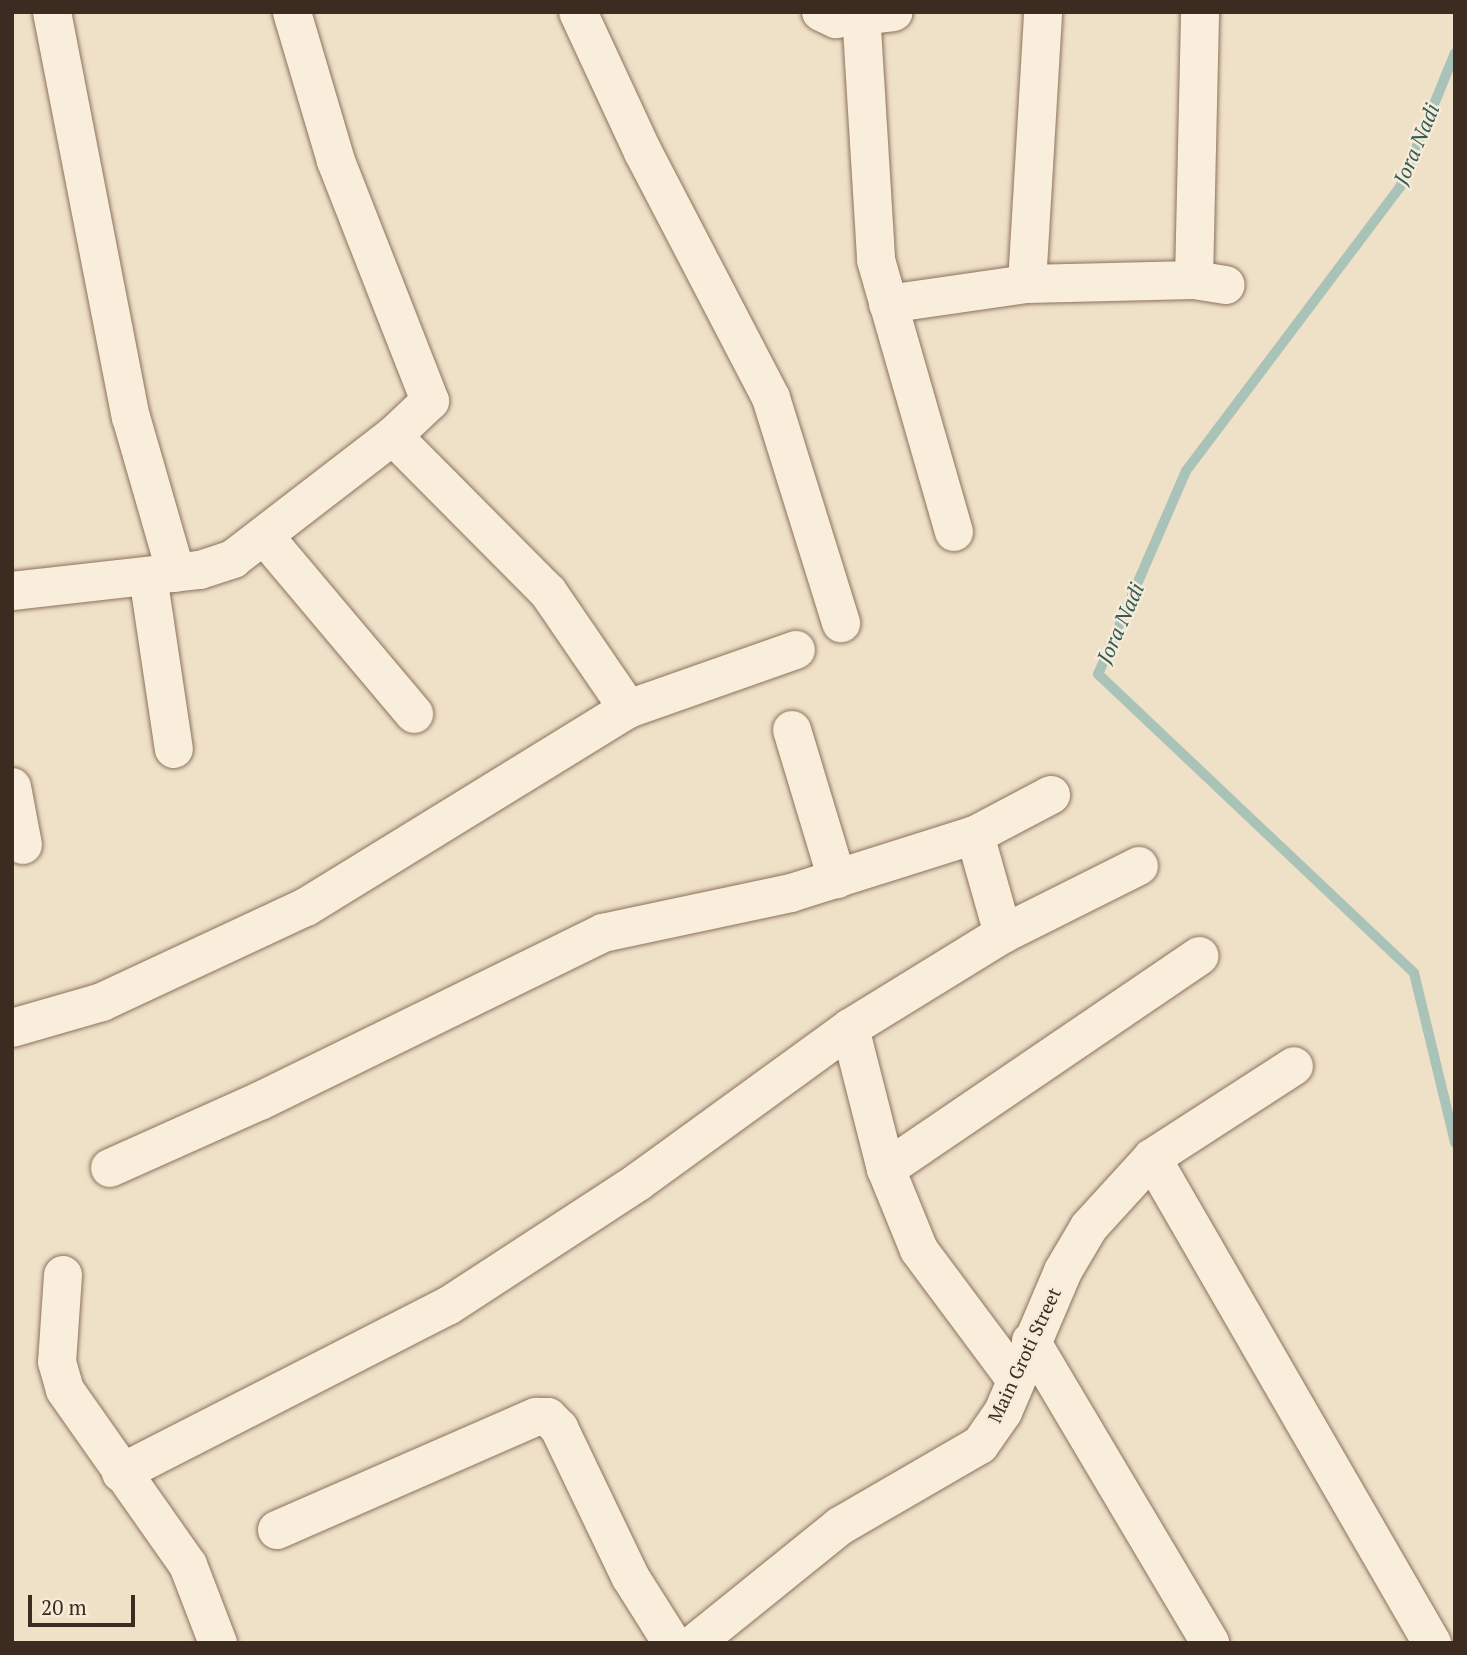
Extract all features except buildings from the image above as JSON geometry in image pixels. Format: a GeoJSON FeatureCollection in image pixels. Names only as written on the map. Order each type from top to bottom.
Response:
{"type":"FeatureCollection","features":[{"type":"Feature","properties":{"kind":"street"},"geometry":{"type":"LineString","coordinates":[[52,12],[162,574],[174,749]]}},
{"type":"Feature","properties":{"kind":"street"},"geometry":{"type":"LineString","coordinates":[[12,591],[162,574],[233,559],[266,538],[393,436],[430,401],[336,161],[292,12]]}},
{"type":"Feature","properties":{"kind":"street"},"geometry":{"type":"LineString","coordinates":[[578,12],[643,152],[771,398],[841,623]]}},
{"type":"Feature","properties":{"kind":"street"},"geometry":{"type":"LineString","coordinates":[[821,12],[836,19],[872,14],[876,260],[954,532]]}},
{"type":"Feature","properties":{"kind":"street"},"geometry":{"type":"LineString","coordinates":[[1027,284],[1043,12]]}},
{"type":"Feature","properties":{"kind":"street"},"geometry":{"type":"LineString","coordinates":[[888,303],[1027,284],[1210,282],[1200,12]]}},
{"type":"Feature","properties":{"kind":"street"},"geometry":{"type":"LineString","coordinates":[[393,436],[548,592],[628,709]]}},
{"type":"Feature","properties":{"kind":"street"},"geometry":{"type":"LineString","coordinates":[[266,538],[414,714]]}},
{"type":"Feature","properties":{"kind":"street"},"geometry":{"type":"LineString","coordinates":[[12,1028],[102,1002],[306,907],[628,709],[796,650]]}},
{"type":"Feature","properties":{"kind":"street"},"geometry":{"type":"LineString","coordinates":[[792,730],[837,879]]}},
{"type":"Feature","properties":{"kind":"street"},"geometry":{"type":"LineString","coordinates":[[12,787],[23,845]]}},
{"type":"Feature","properties":{"kind":"street"},"geometry":{"type":"LineString","coordinates":[[110,1168],[260,1101],[603,933],[837,879],[975,835],[1051,795]]}},
{"type":"Feature","properties":{"kind":"street"},"geometry":{"type":"LineString","coordinates":[[975,835],[1003,934]]}},
{"type":"Feature","properties":{"kind":"street"},"geometry":{"type":"LineString","coordinates":[[121,1473],[448,1306],[638,1182],[850,1028],[1003,934],[1139,866]]}},
{"type":"Feature","properties":{"kind":"street"},"geometry":{"type":"LineString","coordinates":[[886,1169],[1200,956]]}},
{"type":"Feature","properties":{"kind":"street"},"geometry":{"type":"LineString","coordinates":[[850,1028],[886,1169],[919,1250],[1016,1380]]}},
{"type":"Feature","properties":{"kind":"street","name":"Main Groti Street"},"geometry":{"type":"LineString","coordinates":[[695,1643],[840,1527],[980,1445],[1003,1412],[1031,1341],[1089,1227],[1152,1158],[1294,1066]]}},
{"type":"Feature","properties":{"kind":"street"},"geometry":{"type":"LineString","coordinates":[[1152,1158],[1432,1643]]}},
{"type":"Feature","properties":{"kind":"street"},"geometry":{"type":"LineString","coordinates":[[63,1275],[57,1362],[65,1390],[188,1565],[218,1643]]}},
{"type":"Feature","properties":{"kind":"street"},"geometry":{"type":"LineString","coordinates":[[1031,1341],[1210,1643]]}},
{"type":"Feature","properties":{"kind":"street"},"geometry":{"type":"LineString","coordinates":[[277,1530],[536,1417],[548,1418],[559,1428],[631,1578],[672,1643]]}},
{"type":"Feature","properties":{"kind":"waterway","name":"Jora Nadi"},"geometry":{"type":"LineString","coordinates":[[1455,53],[1400,187],[1186,471],[1098,674],[1414,973],[1455,1143]]}}]}
